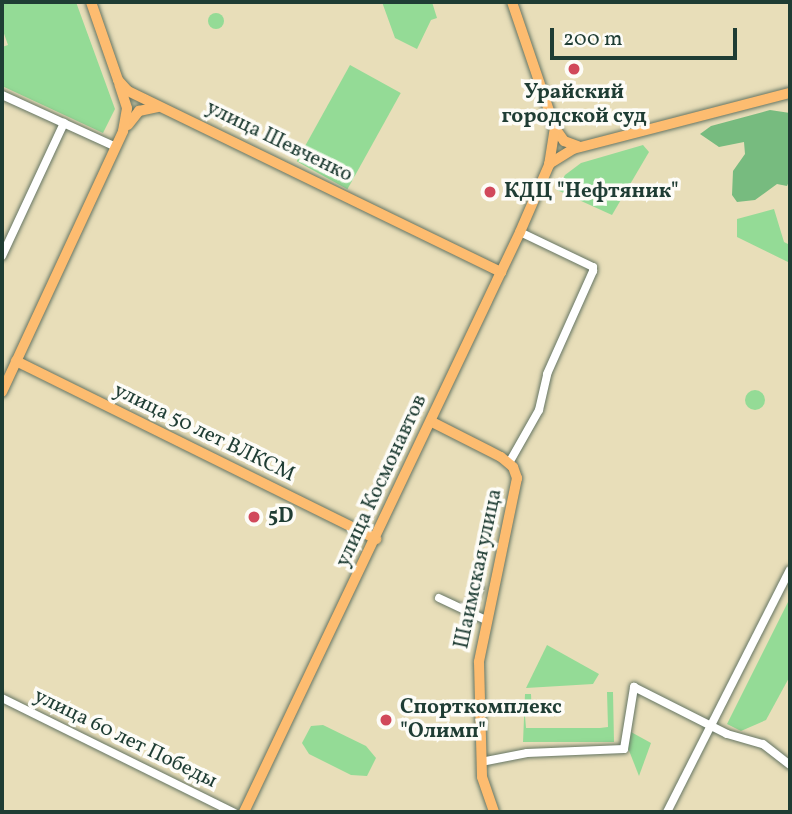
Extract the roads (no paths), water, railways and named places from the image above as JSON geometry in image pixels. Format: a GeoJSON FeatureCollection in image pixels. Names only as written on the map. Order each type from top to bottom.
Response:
{"type":"FeatureCollection","features":[{"type":"Feature","properties":{"kind":"main road"},"geometry":{"type":"LineString","coordinates":[[2,392],[123,131],[127,108],[91,2]]}},
{"type":"Feature","properties":{"kind":"main road"},"geometry":{"type":"LineString","coordinates":[[512,2],[555,128],[564,141],[582,146]]}},
{"type":"Feature","properties":{"kind":"main road","name":"улица Шевченко"},"geometry":{"type":"LineString","coordinates":[[118,80],[128,91],[501,272]]}},
{"type":"Feature","properties":{"kind":"main road"},"geometry":{"type":"LineString","coordinates":[[549,165],[582,146],[790,93]]}},
{"type":"Feature","properties":{"kind":"main road"},"geometry":{"type":"LineString","coordinates":[[123,131],[139,111],[162,107]]}},
{"type":"Feature","properties":{"kind":"main road","name":"улица Космонавтов"},"geometry":{"type":"LineString","coordinates":[[244,812],[432,422],[520,232],[549,165],[555,128]]}},
{"type":"Feature","properties":{"kind":"main road","name":"улица 50 лет ВЛКСМ"},"geometry":{"type":"LineString","coordinates":[[16,361],[376,539]]}},
{"type":"Feature","properties":{"kind":"main road","name":"Шаимская улица"},"geometry":{"type":"LineString","coordinates":[[432,422],[509,463],[516,474],[517,488],[486,620],[478,670],[483,786],[494,812]]}},
{"type":"Feature","properties":{"kind":"street"},"geometry":{"type":"LineString","coordinates":[[2,94],[116,147]]}},
{"type":"Feature","properties":{"kind":"street"},"geometry":{"type":"LineString","coordinates":[[2,256],[64,123]]}},
{"type":"Feature","properties":{"kind":"street"},"geometry":{"type":"LineString","coordinates":[[509,463],[539,410],[549,369],[593,271],[593,267],[520,232]]}},
{"type":"Feature","properties":{"kind":"street"},"geometry":{"type":"LineString","coordinates":[[667,812],[790,570]]}},
{"type":"Feature","properties":{"kind":"street"},"geometry":{"type":"LineString","coordinates":[[467,611],[479,588]]}},
{"type":"Feature","properties":{"kind":"street"},"geometry":{"type":"LineString","coordinates":[[439,598],[486,620]]}},
{"type":"Feature","properties":{"kind":"street"},"geometry":{"type":"LineString","coordinates":[[481,762],[527,753],[624,749],[634,687],[712,727],[763,744],[790,765]]}},
{"type":"Feature","properties":{"kind":"street","name":"улица 60 лет Победы"},"geometry":{"type":"LineString","coordinates":[[2,698],[233,812]]}},
{"type":"Feature","properties":{"kind":"place","name":"Урайский городской суд"},"geometry":{"type":"Point","coordinates":[574,69]}},
{"type":"Feature","properties":{"kind":"place","name":"КДЦ \"Нефтяник\""},"geometry":{"type":"Point","coordinates":[490,192]}},
{"type":"Feature","properties":{"kind":"place","name":"5D"},"geometry":{"type":"Point","coordinates":[254,517]}},
{"type":"Feature","properties":{"kind":"place","name":"Спорткомплекс \"Олимп\""},"geometry":{"type":"Point","coordinates":[386,720]}}]}
